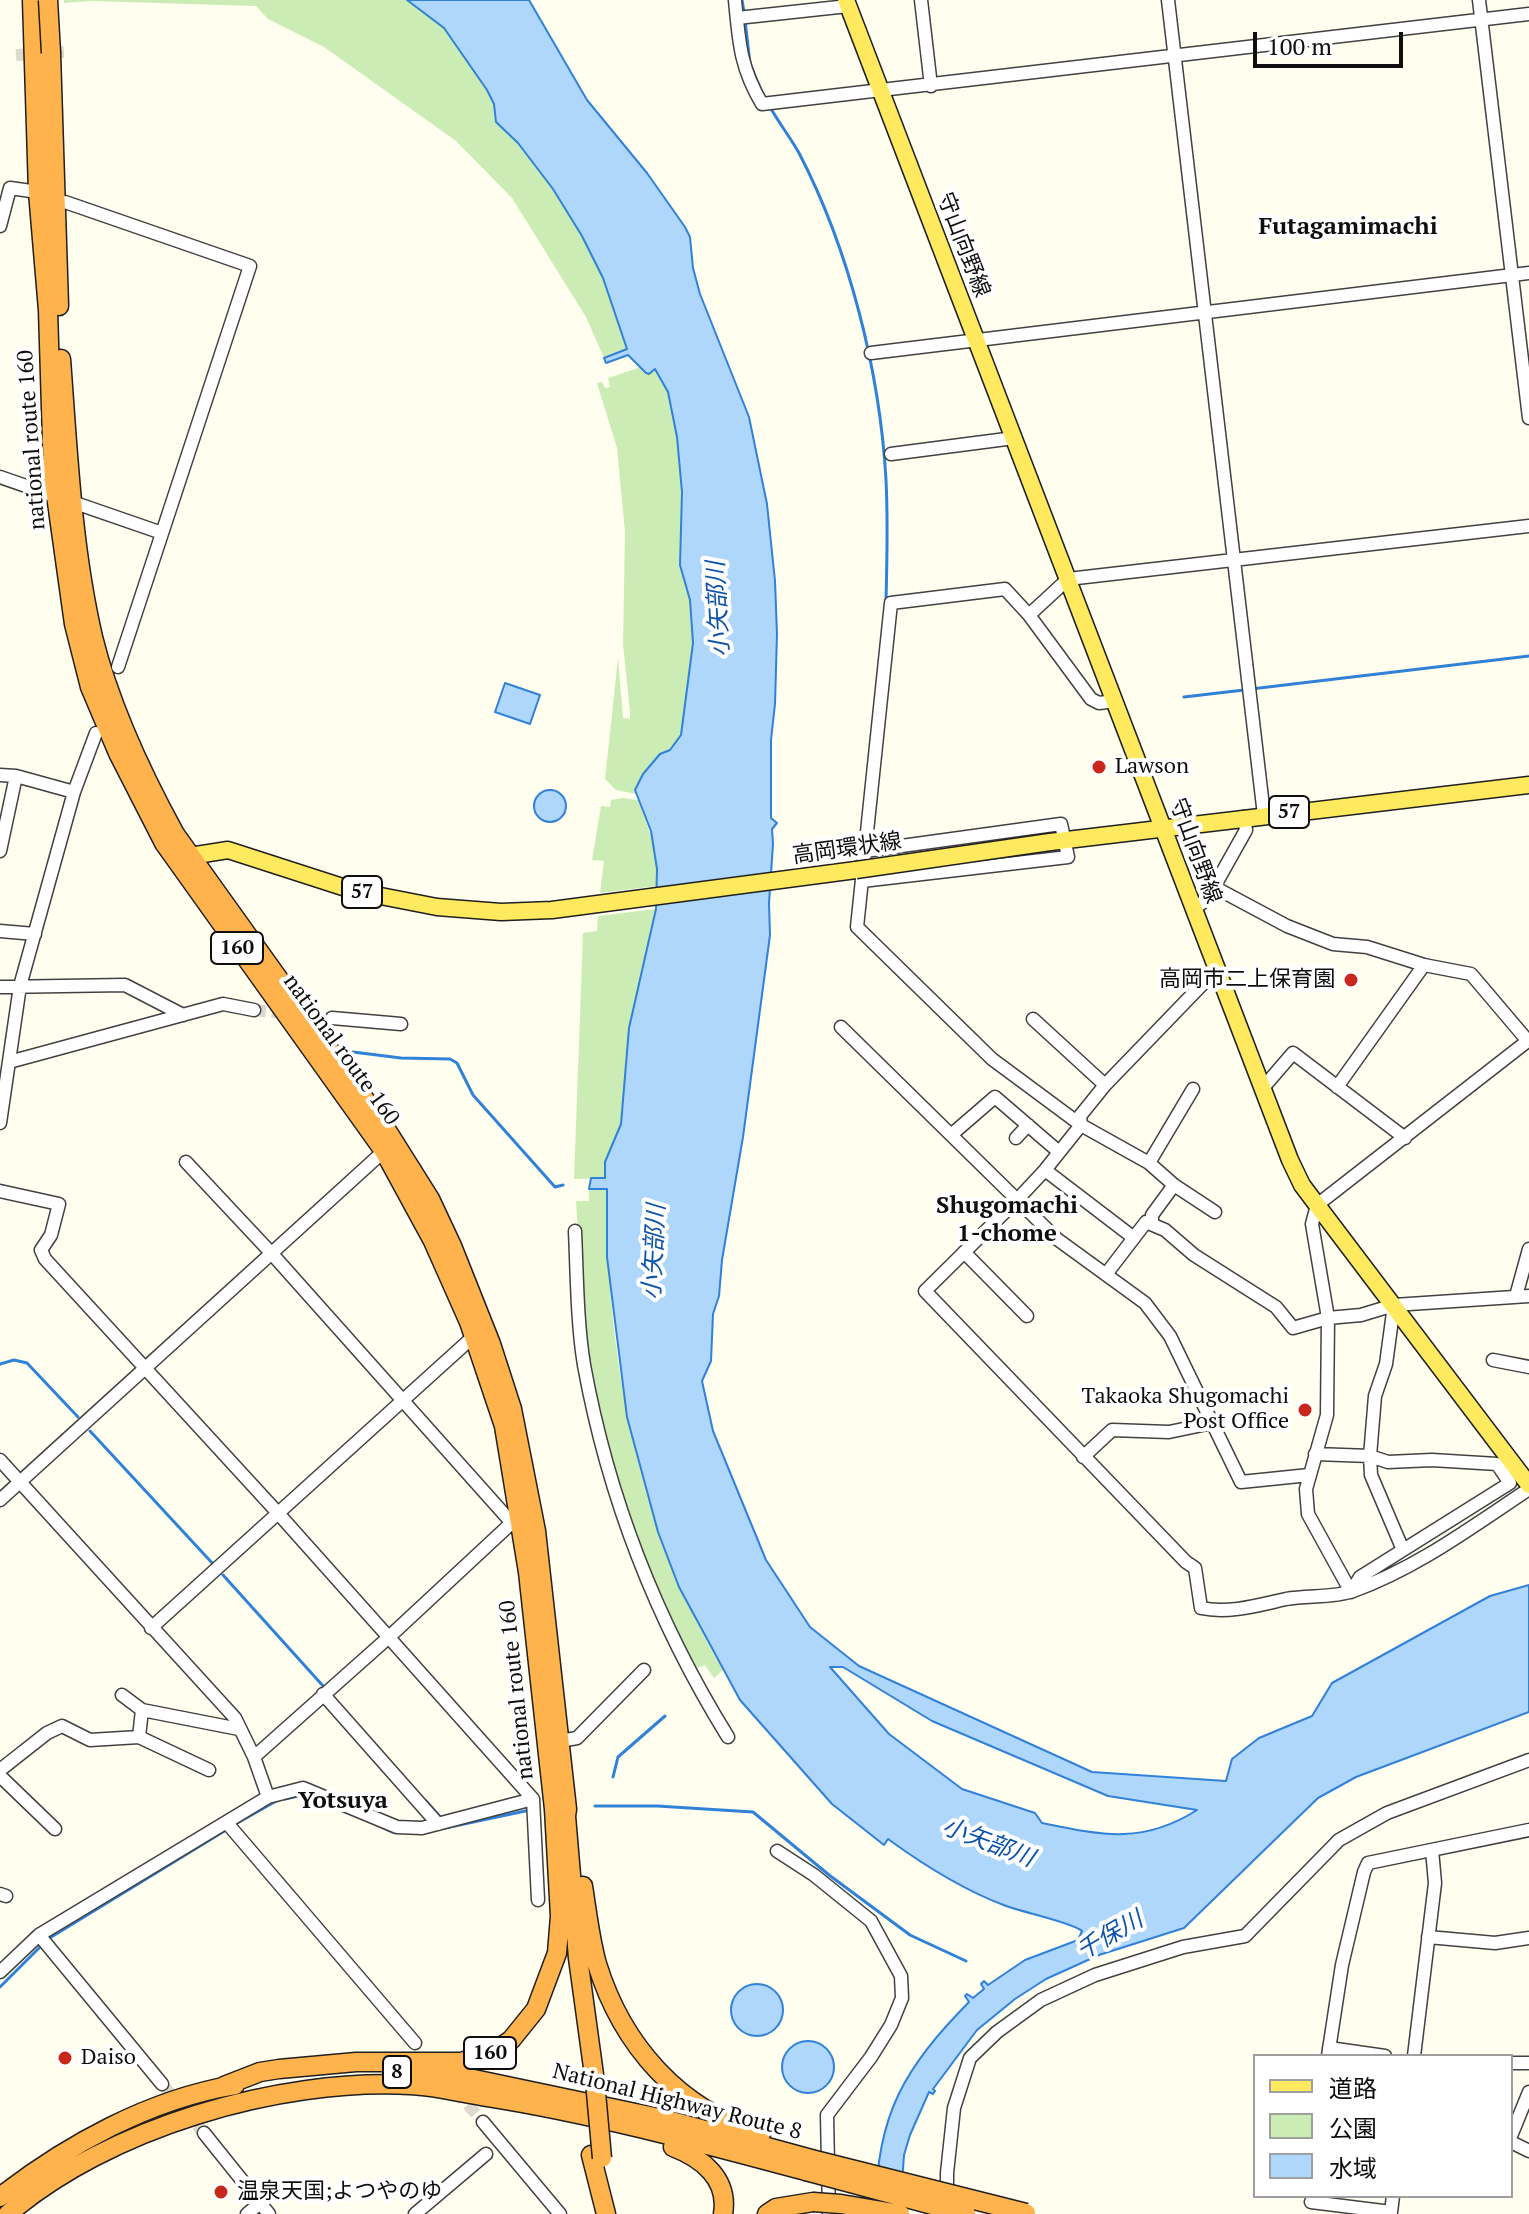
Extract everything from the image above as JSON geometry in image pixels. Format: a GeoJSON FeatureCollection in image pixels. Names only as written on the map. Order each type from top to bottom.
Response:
{"type":"FeatureCollection","features":[{"type":"Feature","properties":{"kind":"highway","name":"160"},"geometry":{"type":"LineString","coordinates":[[32,0],[43,53]]}},
{"type":"Feature","properties":{"kind":"highway","name":"160"},"geometry":{"type":"LineString","coordinates":[[43,53],[48,0]]}},
{"type":"Feature","properties":{"kind":"highway","name":"national route 160"},"geometry":{"type":"LineString","coordinates":[[43,53],[38,192],[48,310],[53,461],[104,675],[123,728],[185,860],[384,1151],[433,1241],[474,1336],[504,1426],[515,1520],[528,1572],[561,1809]]}},
{"type":"Feature","properties":{"kind":"highway","name":"national route 160"},"geometry":{"type":"LineString","coordinates":[[43,53],[55,205],[64,498]]}},
{"type":"Feature","properties":{"kind":"highway","name":"national route 160"},"geometry":{"type":"LineString","coordinates":[[185,860],[386,1129],[430,1199],[491,1344],[512,1409],[536,1531],[560,1741],[561,1809]]}},
{"type":"Feature","properties":{"kind":"highway","name":"160"},"geometry":{"type":"LineString","coordinates":[[561,1809],[557,1816],[596,2156],[606,2214]]}},
{"type":"Feature","properties":{"kind":"highway","name":"160"},"geometry":{"type":"LineString","coordinates":[[224,2086],[260,2072],[279,2069],[356,2062],[461,2062],[492,2053],[511,2040],[536,2009],[557,1953],[561,1809]]}},
{"type":"Feature","properties":{"kind":"highway","name":"160"},"geometry":{"type":"LineString","coordinates":[[561,1809],[571,1816],[596,1962],[627,2034],[664,2077],[696,2106],[810,2160]]}},
{"type":"Feature","properties":{"kind":"highway","name":"National Highway Route 8"},"geometry":{"type":"LineString","coordinates":[[7,2204],[97,2134],[164,2105],[224,2086],[347,2070],[469,2078],[664,2119],[972,2208],[1028,2214]]}},
{"type":"Feature","properties":{"kind":"highway","name":"National Highway Route 8"},"geometry":{"type":"LineString","coordinates":[[7,2204],[134,2138],[240,2102],[307,2090],[411,2085],[561,2110],[810,2160]]}},
{"type":"Feature","properties":{"kind":"highway"},"geometry":{"type":"LineString","coordinates":[[561,2110],[570,2118],[693,2154],[719,2180],[724,2197],[723,2214]]}},
{"type":"Feature","properties":{"kind":"highway","name":"160"},"geometry":{"type":"LineString","coordinates":[[596,2156],[619,2214]]}},
{"type":"Feature","properties":{"kind":"highway"},"geometry":{"type":"LineString","coordinates":[[767,2214],[776,2208],[813,2202],[900,2214]]}},
{"type":"Feature","properties":{"kind":"main road","name":"守山向野線"},"geometry":{"type":"LineString","coordinates":[[847,3],[1290,1160],[1302,1185],[1529,1487]]}},
{"type":"Feature","properties":{"kind":"main road","name":"高岡環状線"},"geometry":{"type":"LineString","coordinates":[[185,860],[228,850],[355,891],[437,907],[501,912],[552,910],[831,874],[859,876],[1058,841],[1529,785]]}},
{"type":"Feature","properties":{"kind":"street"},"geometry":{"type":"LineString","coordinates":[[735,0],[742,63],[748,82],[762,104],[1529,14]]}},
{"type":"Feature","properties":{"kind":"street"},"geometry":{"type":"LineString","coordinates":[[921,0],[931,86]]}},
{"type":"Feature","properties":{"kind":"street"},"geometry":{"type":"LineString","coordinates":[[1168,0],[1264,815]]}},
{"type":"Feature","properties":{"kind":"street"},"geometry":{"type":"LineString","coordinates":[[1479,0],[1529,418]]}},
{"type":"Feature","properties":{"kind":"street"},"geometry":{"type":"LineString","coordinates":[[737,18],[847,3]]}},
{"type":"Feature","properties":{"kind":"street"},"geometry":{"type":"LineString","coordinates":[[0,226],[10,188],[38,192]]}},
{"type":"Feature","properties":{"kind":"street"},"geometry":{"type":"LineString","coordinates":[[55,205],[65,202],[250,266],[118,667]]}},
{"type":"Feature","properties":{"kind":"street"},"geometry":{"type":"LineString","coordinates":[[871,353],[1529,273]]}},
{"type":"Feature","properties":{"kind":"street"},"geometry":{"type":"LineString","coordinates":[[891,454],[1014,438]]}},
{"type":"Feature","properties":{"kind":"street"},"geometry":{"type":"LineString","coordinates":[[0,477],[162,533]]}},
{"type":"Feature","properties":{"kind":"street"},"geometry":{"type":"LineString","coordinates":[[1029,615],[1068,579],[1529,526]]}},
{"type":"Feature","properties":{"kind":"street"},"geometry":{"type":"LineString","coordinates":[[1115,701],[1099,703],[1091,699],[1029,615],[1005,589],[891,603],[865,851],[859,876],[857,927],[992,1059],[1081,1125],[1149,1163],[1174,1185],[1215,1212]]}},
{"type":"Feature","properties":{"kind":"street"},"geometry":{"type":"LineString","coordinates":[[0,1123],[20,986],[74,792],[96,733]]}},
{"type":"Feature","properties":{"kind":"street"},"geometry":{"type":"LineString","coordinates":[[0,775],[16,776],[74,792]]}},
{"type":"Feature","properties":{"kind":"street"},"geometry":{"type":"LineString","coordinates":[[0,851],[16,776]]}},
{"type":"Feature","properties":{"kind":"street"},"geometry":{"type":"LineString","coordinates":[[1193,909],[1214,887],[1246,830],[1244,817]]}},
{"type":"Feature","properties":{"kind":"street"},"geometry":{"type":"LineString","coordinates":[[859,876],[1068,857],[1058,841],[1064,827],[1061,824],[865,851]]}},
{"type":"Feature","properties":{"kind":"street"},"geometry":{"type":"LineString","coordinates":[[1214,887],[1287,926],[1333,944],[1367,947],[1424,965],[1471,974],[1528,1040],[1317,1205],[1312,1224],[1328,1318],[1327,1415],[1306,1489],[1308,1514],[1351,1592]]}},
{"type":"Feature","properties":{"kind":"street"},"geometry":{"type":"LineString","coordinates":[[0,931],[35,934]]}},
{"type":"Feature","properties":{"kind":"street"},"geometry":{"type":"LineString","coordinates":[[1337,1087],[1424,965]]}},
{"type":"Feature","properties":{"kind":"street"},"geometry":{"type":"LineString","coordinates":[[1217,969],[1105,1085],[1080,1116],[1081,1125],[1045,1170],[925,1291],[1083,1457],[1195,1568],[1201,1608],[1228,1610],[1300,1597],[1351,1592],[1440,1549],[1529,1487]]}},
{"type":"Feature","properties":{"kind":"street"},"geometry":{"type":"LineString","coordinates":[[0,987],[125,985],[183,1015]]}},
{"type":"Feature","properties":{"kind":"street"},"geometry":{"type":"LineString","coordinates":[[9,1062],[223,1004],[254,1010]]}},
{"type":"Feature","properties":{"kind":"street"},"geometry":{"type":"LineString","coordinates":[[332,1018],[401,1024]]}},
{"type":"Feature","properties":{"kind":"street"},"geometry":{"type":"LineString","coordinates":[[1033,1019],[1105,1085]]}},
{"type":"Feature","properties":{"kind":"street"},"geometry":{"type":"LineString","coordinates":[[841,1027],[1057,1239],[1145,1303],[1170,1336],[1241,1482],[1309,1475]]}},
{"type":"Feature","properties":{"kind":"street"},"geometry":{"type":"LineString","coordinates":[[1262,1089],[1293,1053],[1405,1138]]}},
{"type":"Feature","properties":{"kind":"street"},"geometry":{"type":"LineString","coordinates":[[1149,1163],[1193,1089]]}},
{"type":"Feature","properties":{"kind":"street"},"geometry":{"type":"LineString","coordinates":[[951,1135],[995,1097],[1059,1152]]}},
{"type":"Feature","properties":{"kind":"street"},"geometry":{"type":"LineString","coordinates":[[1016,1138],[1028,1125]]}},
{"type":"Feature","properties":{"kind":"street"},"geometry":{"type":"LineString","coordinates":[[0,1500],[384,1151]]}},
{"type":"Feature","properties":{"kind":"street"},"geometry":{"type":"LineString","coordinates":[[186,1162],[402,1401],[515,1520],[254,1757]]}},
{"type":"Feature","properties":{"kind":"street"},"geometry":{"type":"LineString","coordinates":[[1045,1170],[1134,1238]]}},
{"type":"Feature","properties":{"kind":"street"},"geometry":{"type":"LineString","coordinates":[[1152,1223],[1152,1215],[1174,1185]]}},
{"type":"Feature","properties":{"kind":"street"},"geometry":{"type":"LineString","coordinates":[[0,1191],[59,1204],[51,1235],[41,1250],[45,1259],[277,1512],[533,1799],[538,1900]]}},
{"type":"Feature","properties":{"kind":"street"},"geometry":{"type":"LineString","coordinates":[[1107,1273],[1146,1222],[1152,1223],[1194,1255],[1276,1307],[1293,1328],[1328,1318],[1361,1315],[1394,1305],[1523,1296],[1529,1249]]}},
{"type":"Feature","properties":{"kind":"street"},"geometry":{"type":"LineString","coordinates":[[575,1231],[584,1362],[601,1438],[638,1561],[696,1685],[728,1737]]}},
{"type":"Feature","properties":{"kind":"street"},"geometry":{"type":"LineString","coordinates":[[964,1252],[1027,1316]]}},
{"type":"Feature","properties":{"kind":"street"},"geometry":{"type":"LineString","coordinates":[[1394,1305],[1386,1364],[1375,1396],[1370,1456],[1371,1475],[1403,1550]]}},
{"type":"Feature","properties":{"kind":"street"},"geometry":{"type":"LineString","coordinates":[[151,1628],[474,1336]]}},
{"type":"Feature","properties":{"kind":"street"},"geometry":{"type":"LineString","coordinates":[[1493,1360],[1529,1367]]}},
{"type":"Feature","properties":{"kind":"street"},"geometry":{"type":"LineString","coordinates":[[1083,1457],[1112,1430],[1169,1432],[1212,1423]]}},
{"type":"Feature","properties":{"kind":"street"},"geometry":{"type":"LineString","coordinates":[[1315,1454],[1370,1456],[1388,1462],[1432,1460],[1497,1464],[1510,1483],[1360,1577],[1351,1592]]}},
{"type":"Feature","properties":{"kind":"street"},"geometry":{"type":"LineString","coordinates":[[0,1460],[235,1718],[254,1757],[268,1797]]}},
{"type":"Feature","properties":{"kind":"street"},"geometry":{"type":"LineString","coordinates":[[560,1741],[577,1738],[644,1670]]}},
{"type":"Feature","properties":{"kind":"street"},"geometry":{"type":"LineString","coordinates":[[323,1694],[438,1824]]}},
{"type":"Feature","properties":{"kind":"street"},"geometry":{"type":"LineString","coordinates":[[122,1695],[142,1710],[239,1729]]}},
{"type":"Feature","properties":{"kind":"street"},"geometry":{"type":"LineString","coordinates":[[139,1737],[142,1710]]}},
{"type":"Feature","properties":{"kind":"street"},"geometry":{"type":"LineString","coordinates":[[0,1770],[47,1733],[62,1726],[90,1740],[139,1737],[209,1770]]}},
{"type":"Feature","properties":{"kind":"street"},"geometry":{"type":"LineString","coordinates":[[947,2214],[947,2173],[954,2108],[970,2058],[997,2032],[1041,2000],[1095,1975],[1183,1947],[1245,1936],[1339,1840],[1387,1813],[1529,1760]]}},
{"type":"Feature","properties":{"kind":"street"},"geometry":{"type":"LineString","coordinates":[[0,1776],[55,1829]]}},
{"type":"Feature","properties":{"kind":"street"},"geometry":{"type":"LineString","coordinates":[[0,1972],[39,1935],[230,1826],[268,1797],[303,1788],[397,1827],[422,1828],[533,1799]]}},
{"type":"Feature","properties":{"kind":"street"},"geometry":{"type":"LineString","coordinates":[[230,1826],[415,2043]]}},
{"type":"Feature","properties":{"kind":"street"},"geometry":{"type":"LineString","coordinates":[[1356,2054],[1328,2052],[1342,1965],[1368,1863],[1529,1830]]}},
{"type":"Feature","properties":{"kind":"street"},"geometry":{"type":"LineString","coordinates":[[1414,2054],[1435,1883],[1432,1850]]}},
{"type":"Feature","properties":{"kind":"street"},"geometry":{"type":"LineString","coordinates":[[777,1851],[814,1875],[871,1921],[901,1976],[902,1998],[891,2025],[827,2115],[829,2214]]}},
{"type":"Feature","properties":{"kind":"street"},"geometry":{"type":"LineString","coordinates":[[39,1935],[162,2084]]}},
{"type":"Feature","properties":{"kind":"street"},"geometry":{"type":"LineString","coordinates":[[1428,1937],[1495,1943],[1529,1938]]}},
{"type":"Feature","properties":{"kind":"street"},"geometry":{"type":"LineString","coordinates":[[1513,2131],[1529,2092]]}},
{"type":"Feature","properties":{"kind":"street"},"geometry":{"type":"LineString","coordinates":[[483,2122],[560,2214]]}},
{"type":"Feature","properties":{"kind":"street"},"geometry":{"type":"LineString","coordinates":[[204,2133],[269,2214]]}},
{"type":"Feature","properties":{"kind":"street"},"geometry":{"type":"LineString","coordinates":[[415,2214],[486,2154]]}},
{"type":"Feature","properties":{"kind":"street"},"geometry":{"type":"LineString","coordinates":[[1312,2204],[1391,2212],[1393,2198]]}},
{"type":"Feature","properties":{"kind":"street"},"geometry":{"type":"LineString","coordinates":[[247,2214],[260,2203]]}},
{"type":"Feature","properties":{"kind":"green space"},"geometry":{"type":"Polygon","coordinates":[[[64,0],[407,0],[444,28],[494,104],[496,122],[518,143],[553,189],[603,278],[627,350],[604,358],[586,317],[512,198],[456,141],[324,47],[268,19],[256,6],[90,1],[64,3],[64,0]]]}},
{"type":"Feature","properties":{"kind":"green space"},"geometry":{"type":"Polygon","coordinates":[[[641,367],[646,373],[654,368],[668,393],[677,437],[682,492],[680,565],[690,600],[693,642],[681,735],[670,750],[660,754],[635,790],[637,794],[616,790],[605,779],[618,658],[623,718],[630,719],[630,712],[623,644],[625,532],[617,448],[597,383],[602,382],[605,388],[610,387],[608,378],[641,367]]]}},
{"type":"Feature","properties":{"kind":"green space"},"geometry":{"type":"Polygon","coordinates":[[[611,800],[638,800],[655,851],[657,886],[600,893],[604,861],[592,860],[601,806],[610,807],[611,800]]]}},
{"type":"Feature","properties":{"kind":"green space"},"geometry":{"type":"Polygon","coordinates":[[[656,909],[629,1028],[621,1124],[605,1162],[605,1178],[574,1179],[583,933],[597,931],[598,916],[656,909]]]}},
{"type":"Feature","properties":{"kind":"green space"},"geometry":{"type":"Polygon","coordinates":[[[589,1189],[607,1189],[613,1314],[632,1438],[668,1557],[693,1615],[723,1670],[714,1678],[705,1665],[692,1670],[649,1579],[612,1465],[590,1371],[583,1317],[576,1201],[589,1201],[589,1189]]]}},
{"type":"Feature","properties":{"kind":"water"},"geometry":{"type":"Polygon","coordinates":[[[407,0],[529,0],[587,100],[647,173],[685,227],[690,237],[693,268],[700,294],[749,417],[767,504],[775,581],[777,634],[771,740],[771,818],[777,823],[772,829],[770,935],[743,1137],[722,1260],[719,1296],[713,1314],[711,1361],[702,1381],[713,1431],[766,1560],[810,1627],[859,1666],[1092,1772],[1226,1781],[1232,1759],[1259,1738],[1312,1716],[1332,1683],[1490,1596],[1529,1585],[1529,1712],[1356,1777],[1318,1798],[1184,1928],[1099,1955],[1046,1979],[1015,1999],[977,2030],[933,2089],[933,2094],[929,2092],[904,2155],[900,2211],[876,2208],[877,2175],[889,2119],[911,2071],[969,2002],[965,1996],[967,1994],[973,1998],[984,1989],[981,1984],[984,1981],[988,1985],[1025,1960],[1078,1940],[1082,1931],[975,1893],[930,1868],[888,1839],[884,1845],[832,1804],[740,1700],[679,1587],[658,1532],[627,1417],[607,1257],[607,1189],[589,1189],[591,1178],[605,1178],[605,1162],[621,1124],[629,1028],[656,909],[657,869],[651,831],[635,790],[643,774],[660,754],[670,750],[681,735],[693,643],[690,600],[680,565],[682,492],[677,437],[668,392],[655,369],[646,373],[628,355],[606,363],[604,358],[627,349],[603,278],[553,189],[518,143],[496,122],[494,104],[487,90],[444,28],[407,0]],[[830,1667],[889,1734],[962,1789],[1035,1813],[1042,1823],[1102,1833],[1139,1833],[1177,1821],[1197,1810],[1108,1796],[932,1721],[843,1667],[830,1667]]]}},
{"type":"Feature","properties":{"kind":"water"},"geometry":{"type":"Polygon","coordinates":[[[505,683],[540,695],[530,724],[495,712],[505,683]]]}},
{"type":"Feature","properties":{"kind":"water"},"geometry":{"type":"Polygon","coordinates":[[[550,790],[561,795],[566,806],[561,817],[550,822],[539,817],[534,806],[539,795],[550,790]]]}},
{"type":"Feature","properties":{"kind":"water"},"geometry":{"type":"Polygon","coordinates":[[[757,1984],[775,1992],[783,2010],[775,2028],[757,2036],[739,2028],[731,2010],[739,1992],[757,1984]]]}},
{"type":"Feature","properties":{"kind":"water"},"geometry":{"type":"Polygon","coordinates":[[[808,2041],[826,2049],[834,2067],[826,2085],[808,2093],[790,2085],[782,2067],[790,2049],[808,2041]]]}},
{"type":"Feature","properties":{"kind":"waterway"},"geometry":{"type":"LineString","coordinates":[[742,0],[744,12]]}},
{"type":"Feature","properties":{"kind":"waterway"},"geometry":{"type":"LineString","coordinates":[[745,20],[750,64],[761,90]]}},
{"type":"Feature","properties":{"kind":"waterway"},"geometry":{"type":"LineString","coordinates":[[770,107],[799,153],[833,229],[869,354],[883,439],[886,480],[886,601]]}},
{"type":"Feature","properties":{"kind":"waterway"},"geometry":{"type":"LineString","coordinates":[[1251,689],[1529,656]]}},
{"type":"Feature","properties":{"kind":"waterway"},"geometry":{"type":"LineString","coordinates":[[1184,697],[1244,690]]}},
{"type":"Feature","properties":{"kind":"waterway"},"geometry":{"type":"LineString","coordinates":[[353,1052],[401,1058],[450,1059],[457,1063],[473,1095],[555,1187],[563,1185]]}},
{"type":"Feature","properties":{"kind":"waterway"},"geometry":{"type":"LineString","coordinates":[[0,1364],[14,1360],[27,1363],[78,1417]]}},
{"type":"Feature","properties":{"kind":"waterway"},"geometry":{"type":"LineString","coordinates":[[90,1431],[214,1565]]}},
{"type":"Feature","properties":{"kind":"waterway"},"geometry":{"type":"LineString","coordinates":[[223,1575],[324,1687]]}},
{"type":"Feature","properties":{"kind":"waterway"},"geometry":{"type":"LineString","coordinates":[[613,1777],[618,1757],[665,1716]]}},
{"type":"Feature","properties":{"kind":"waterway"},"geometry":{"type":"LineString","coordinates":[[285,1799],[298,1796],[313,1798]]}},
{"type":"Feature","properties":{"kind":"waterway"},"geometry":{"type":"LineString","coordinates":[[232,1826],[278,1800]]}},
{"type":"Feature","properties":{"kind":"waterway"},"geometry":{"type":"LineString","coordinates":[[426,1801],[442,1819]]}},
{"type":"Feature","properties":{"kind":"waterway"},"geometry":{"type":"LineString","coordinates":[[595,1806],[753,1812],[829,1875],[910,1935],[966,1961]]}},
{"type":"Feature","properties":{"kind":"waterway"},"geometry":{"type":"LineString","coordinates":[[445,1828],[530,1810]]}},
{"type":"Feature","properties":{"kind":"waterway"},"geometry":{"type":"LineString","coordinates":[[375,1824],[392,1832],[418,1833]]}},
{"type":"Feature","properties":{"kind":"waterway"},"geometry":{"type":"LineString","coordinates":[[48,1939],[226,1830]]}},
{"type":"Feature","properties":{"kind":"waterway"},"geometry":{"type":"LineString","coordinates":[[0,1987],[43,1944]]}},
{"type":"Feature","properties":{"kind":"tunnel"},"geometry":{"type":"LineString","coordinates":[[16,55],[65,52]]}},
{"type":"Feature","properties":{"kind":"tunnel"},"geometry":{"type":"LineString","coordinates":[[254,1010],[332,1018]]}},
{"type":"Feature","properties":{"kind":"tunnel"},"geometry":{"type":"LineString","coordinates":[[162,2084],[204,2133]]}},
{"type":"Feature","properties":{"kind":"tunnel"},"geometry":{"type":"LineString","coordinates":[[456,2091],[483,2122]]}},
{"type":"Feature","properties":{"kind":"place","name":"Lawson"},"geometry":{"type":"Point","coordinates":[1099,767]}},
{"type":"Feature","properties":{"kind":"place","name":"高岡市二上保育園"},"geometry":{"type":"Point","coordinates":[1351,980]}},
{"type":"Feature","properties":{"kind":"place","name":"Takaoka Shugomachi Post Office"},"geometry":{"type":"Point","coordinates":[1305,1410]}},
{"type":"Feature","properties":{"kind":"place","name":"Daiso"},"geometry":{"type":"Point","coordinates":[65,2058]}},
{"type":"Feature","properties":{"kind":"place","name":"温泉天国;よつやのゆ"},"geometry":{"type":"Point","coordinates":[221,2192]}},
{"type":"Feature","properties":{"kind":"district","name":"Futagamimachi"},"geometry":{"type":"Point","coordinates":[1348,227]}},
{"type":"Feature","properties":{"kind":"district","name":"Shugomachi 1-chome"},"geometry":{"type":"Point","coordinates":[1007,1220]}},
{"type":"Feature","properties":{"kind":"district","name":"Yotsuya"},"geometry":{"type":"Point","coordinates":[343,1801]}},
{"type":"Feature","properties":{"kind":"water label","name":"小矢部川"},"geometry":{"type":"Point","coordinates":[719,609]}},
{"type":"Feature","properties":{"kind":"water label","name":"小矢部川"},"geometry":{"type":"Point","coordinates":[655,1252]}},
{"type":"Feature","properties":{"kind":"water label","name":"小矢部川"},"geometry":{"type":"Point","coordinates":[988,1843]}},
{"type":"Feature","properties":{"kind":"water label","name":"千保川"},"geometry":{"type":"Point","coordinates":[1110,1936]}}]}
